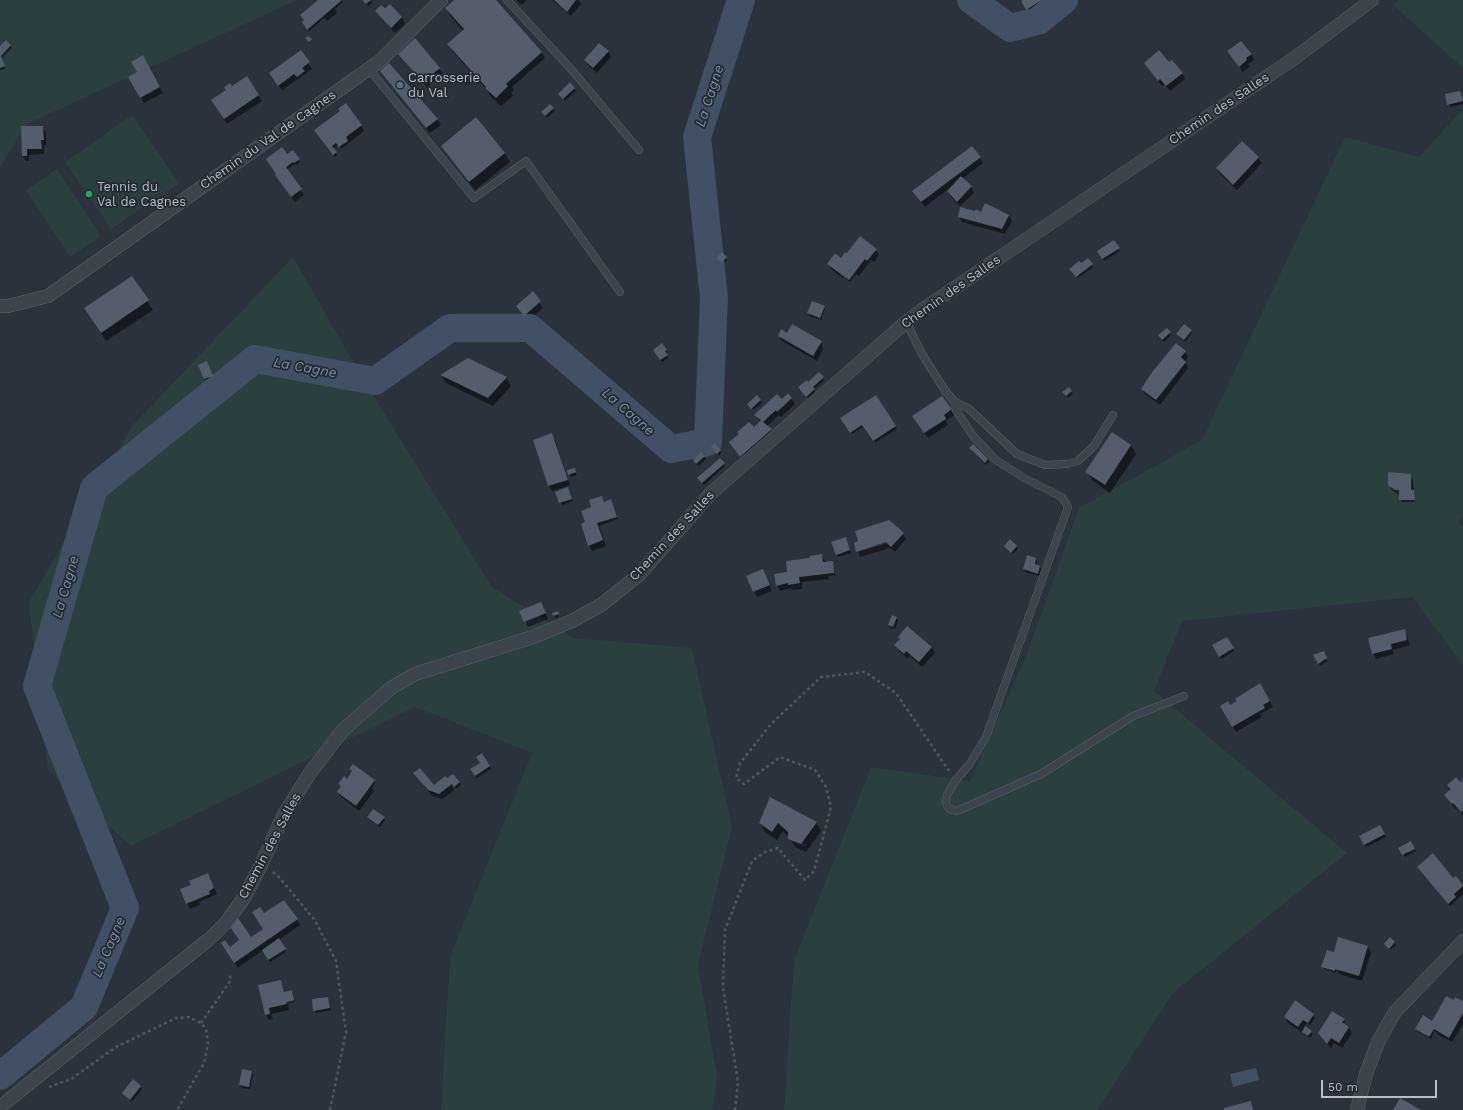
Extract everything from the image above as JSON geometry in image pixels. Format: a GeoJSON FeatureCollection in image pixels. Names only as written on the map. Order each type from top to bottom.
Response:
{"type":"FeatureCollection","features":[{"type":"Feature","properties":{"kind":"street","name":"Chemin du Val de Cagnes"},"geometry":{"type":"LineString","coordinates":[[0,306],[8,306],[48,296],[380,61],[441,0]]}},
{"type":"Feature","properties":{"kind":"street","name":"Chemin des Salles"},"geometry":{"type":"LineString","coordinates":[[0,1107],[220,930],[244,898],[262,863],[282,816],[310,773],[343,730],[391,688],[415,674],[533,637],[572,621],[601,605],[640,574],[710,494],[906,322],[1289,61],[1372,0]]}},
{"type":"Feature","properties":{"kind":"street"},"geometry":{"type":"LineString","coordinates":[[1357,1110],[1378,1042],[1395,1012],[1463,941]]}},
{"type":"Feature","properties":{"kind":"lane"},"geometry":{"type":"LineString","coordinates":[[507,0],[571,69],[639,150]]}},
{"type":"Feature","properties":{"kind":"lane"},"geometry":{"type":"LineString","coordinates":[[369,69],[474,198],[526,161],[620,292]]}},
{"type":"Feature","properties":{"kind":"lane"},"geometry":{"type":"LineString","coordinates":[[906,322],[922,354],[946,392],[955,402],[968,408],[1017,454],[1045,465],[1066,464],[1078,461],[1094,446],[1113,415]]}},
{"type":"Feature","properties":{"kind":"lane"},"geometry":{"type":"LineString","coordinates":[[955,402],[956,410],[973,436],[996,460],[1024,478],[1062,497],[1068,507],[986,737],[969,765],[955,780],[947,795],[946,803],[949,809],[957,811],[1041,774],[1133,716],[1184,696]]}},
{"type":"Feature","properties":{"kind":"path"},"geometry":{"type":"LineString","coordinates":[[735,1110],[738,1082],[723,988],[725,930],[752,861],[765,852],[778,848],[804,880],[814,871],[831,807],[826,787],[815,770],[780,757],[744,784],[736,778],[740,763],[771,724],[820,677],[865,672],[896,693],[955,780]]}},
{"type":"Feature","properties":{"kind":"path"},"geometry":{"type":"LineString","coordinates":[[262,863],[278,876],[314,919],[336,961],[346,1032],[330,1110]]}},
{"type":"Feature","properties":{"kind":"path"},"geometry":{"type":"LineString","coordinates":[[201,1023],[232,980],[229,973]]}},
{"type":"Feature","properties":{"kind":"path"},"geometry":{"type":"LineString","coordinates":[[42,1089],[71,1079],[116,1046],[176,1018],[189,1018],[201,1023],[206,1029],[208,1044],[204,1063],[177,1110]]}},
{"type":"Feature","properties":{"kind":"shaded area"},"geometry":{"type":"Polygon","coordinates":[[[0,0],[297,0],[27,124],[0,167],[0,0]]]}},
{"type":"Feature","properties":{"kind":"shaded area"},"geometry":{"type":"Polygon","coordinates":[[[1398,0],[1463,0],[1463,68],[1394,6],[1398,0]]]}},
{"type":"Feature","properties":{"kind":"shaded area"},"geometry":{"type":"Polygon","coordinates":[[[1463,109],[1463,517],[1459,522],[1463,527],[1463,665],[1412,597],[1182,621],[1154,691],[1347,853],[1173,993],[1097,1110],[784,1110],[794,960],[871,767],[970,781],[1028,651],[1079,508],[1202,440],[1345,137],[1419,157],[1463,109]]]}},
{"type":"Feature","properties":{"kind":"shaded area"},"geometry":{"type":"Polygon","coordinates":[[[132,115],[179,183],[111,229],[65,162],[132,115]]]}},
{"type":"Feature","properties":{"kind":"shaded area"},"geometry":{"type":"Polygon","coordinates":[[[57,169],[101,236],[70,257],[26,190],[57,169]]]}},
{"type":"Feature","properties":{"kind":"shaded area"},"geometry":{"type":"Polygon","coordinates":[[[293,257],[363,379],[492,587],[574,638],[692,648],[732,827],[698,965],[717,1077],[712,1110],[441,1110],[450,957],[532,753],[415,707],[131,846],[48,770],[29,602],[133,425],[293,257]]]}},
{"type":"Feature","properties":{"kind":"water"},"geometry":{"type":"Polygon","coordinates":[[[1256,1068],[1259,1080],[1233,1087],[1230,1074],[1256,1068]]]}},
{"type":"Feature","properties":{"kind":"building"},"geometry":{"type":"Polygon","coordinates":[[[318,0],[342,0],[307,30],[302,22],[304,20],[300,15],[318,0]]]}},
{"type":"Feature","properties":{"kind":"building"},"geometry":{"type":"Polygon","coordinates":[[[362,0],[371,0],[366,4],[362,0]]]}},
{"type":"Feature","properties":{"kind":"building"},"geometry":{"type":"Polygon","coordinates":[[[454,0],[496,0],[542,52],[506,84],[508,86],[496,98],[485,88],[486,87],[447,44],[464,29],[445,8],[454,0]]]}},
{"type":"Feature","properties":{"kind":"building"},"geometry":{"type":"Polygon","coordinates":[[[554,0],[576,0],[567,12],[554,0]]]}},
{"type":"Feature","properties":{"kind":"building"},"geometry":{"type":"Polygon","coordinates":[[[1042,0],[1026,10],[1021,1],[1042,0]]]}},
{"type":"Feature","properties":{"kind":"building"},"geometry":{"type":"Polygon","coordinates":[[[390,4],[402,17],[391,28],[375,11],[381,5],[385,8],[390,4]]]}},
{"type":"Feature","properties":{"kind":"building"},"geometry":{"type":"Polygon","coordinates":[[[308,36],[312,39],[309,42],[305,38],[308,36]]]}},
{"type":"Feature","properties":{"kind":"building"},"geometry":{"type":"Polygon","coordinates":[[[415,38],[440,68],[423,82],[398,54],[415,38]]]}},
{"type":"Feature","properties":{"kind":"building"},"geometry":{"type":"Polygon","coordinates":[[[6,40],[11,45],[1,56],[5,66],[0,68],[0,46],[6,40]]]}},
{"type":"Feature","properties":{"kind":"building"},"geometry":{"type":"Polygon","coordinates":[[[1241,41],[1252,54],[1246,58],[1247,60],[1239,67],[1227,51],[1241,41]]]}},
{"type":"Feature","properties":{"kind":"building"},"geometry":{"type":"Polygon","coordinates":[[[599,43],[609,51],[593,68],[584,60],[599,43]]]}},
{"type":"Feature","properties":{"kind":"building"},"geometry":{"type":"Polygon","coordinates":[[[301,50],[310,62],[302,68],[305,71],[297,77],[294,74],[278,86],[269,73],[301,50]]]}},
{"type":"Feature","properties":{"kind":"building"},"geometry":{"type":"Polygon","coordinates":[[[1159,50],[1169,62],[1172,60],[1183,73],[1166,86],[1160,79],[1158,81],[1144,63],[1159,50]]]}},
{"type":"Feature","properties":{"kind":"building"},"geometry":{"type":"Polygon","coordinates":[[[143,55],[160,87],[140,98],[128,77],[137,72],[131,62],[143,55]]]}},
{"type":"Feature","properties":{"kind":"building","name":"Carrosserie du Val"},"geometry":{"type":"Polygon","coordinates":[[[389,63],[438,119],[426,128],[380,71],[389,63]]]}},
{"type":"Feature","properties":{"kind":"building"},"geometry":{"type":"Polygon","coordinates":[[[247,76],[259,95],[224,119],[211,100],[226,90],[224,87],[230,83],[232,86],[247,76]]]}},
{"type":"Feature","properties":{"kind":"building"},"geometry":{"type":"Polygon","coordinates":[[[570,82],[575,88],[563,99],[558,94],[570,82]]]}},
{"type":"Feature","properties":{"kind":"building"},"geometry":{"type":"Polygon","coordinates":[[[1460,91],[1463,101],[1447,105],[1445,94],[1460,91]]]}},
{"type":"Feature","properties":{"kind":"building"},"geometry":{"type":"Polygon","coordinates":[[[346,103],[362,125],[346,137],[348,141],[339,147],[336,143],[332,146],[337,152],[333,155],[314,130],[340,111],[338,109],[346,103]]]}},
{"type":"Feature","properties":{"kind":"building"},"geometry":{"type":"Polygon","coordinates":[[[550,104],[554,108],[545,116],[541,112],[550,104]]]}},
{"type":"Feature","properties":{"kind":"building"},"geometry":{"type":"Polygon","coordinates":[[[476,117],[505,153],[469,182],[441,146],[476,117]]]}},
{"type":"Feature","properties":{"kind":"building"},"geometry":{"type":"Polygon","coordinates":[[[21,126],[43,126],[44,140],[41,140],[42,149],[27,149],[27,156],[22,156],[21,126]]]}},
{"type":"Feature","properties":{"kind":"building"},"geometry":{"type":"Polygon","coordinates":[[[1242,141],[1259,157],[1233,185],[1216,168],[1242,141]]]}},
{"type":"Feature","properties":{"kind":"building"},"geometry":{"type":"Polygon","coordinates":[[[972,146],[981,157],[921,202],[912,191],[972,146]]]}},
{"type":"Feature","properties":{"kind":"building"},"geometry":{"type":"Polygon","coordinates":[[[282,147],[287,154],[293,150],[300,159],[286,167],[302,189],[291,197],[275,175],[276,174],[266,159],[282,147]]]}},
{"type":"Feature","properties":{"kind":"building"},"geometry":{"type":"Polygon","coordinates":[[[961,176],[972,186],[957,202],[947,191],[961,176]]]}},
{"type":"Feature","properties":{"kind":"building"},"geometry":{"type":"Polygon","coordinates":[[[985,203],[1009,215],[1002,229],[958,217],[960,207],[975,211],[976,209],[981,212],[985,203]]]}},
{"type":"Feature","properties":{"kind":"building"},"geometry":{"type":"Polygon","coordinates":[[[860,236],[877,249],[867,261],[865,259],[849,280],[827,264],[835,253],[841,258],[845,252],[847,253],[860,236]]]}},
{"type":"Feature","properties":{"kind":"building"},"geometry":{"type":"Polygon","coordinates":[[[1114,240],[1120,248],[1102,259],[1097,251],[1114,240]]]}},
{"type":"Feature","properties":{"kind":"building"},"geometry":{"type":"Polygon","coordinates":[[[722,252],[727,257],[721,263],[716,258],[722,252]]]}},
{"type":"Feature","properties":{"kind":"building"},"geometry":{"type":"Polygon","coordinates":[[[1088,258],[1093,264],[1076,277],[1069,269],[1079,261],[1081,263],[1088,258]]]}},
{"type":"Feature","properties":{"kind":"building"},"geometry":{"type":"Polygon","coordinates":[[[132,276],[149,300],[101,333],[84,308],[132,276]]]}},
{"type":"Feature","properties":{"kind":"building"},"geometry":{"type":"Polygon","coordinates":[[[533,291],[541,301],[524,316],[516,306],[533,291]]]}},
{"type":"Feature","properties":{"kind":"building"},"geometry":{"type":"Polygon","coordinates":[[[812,301],[825,306],[820,318],[807,313],[812,301]]]}},
{"type":"Feature","properties":{"kind":"building"},"geometry":{"type":"Polygon","coordinates":[[[792,324],[822,341],[813,356],[778,336],[781,329],[787,333],[792,324]]]}},
{"type":"Feature","properties":{"kind":"building"},"geometry":{"type":"Polygon","coordinates":[[[1184,324],[1192,330],[1184,340],[1176,334],[1184,324]]]}},
{"type":"Feature","properties":{"kind":"building"},"geometry":{"type":"Polygon","coordinates":[[[1167,328],[1171,332],[1162,340],[1158,335],[1167,328]]]}},
{"type":"Feature","properties":{"kind":"building"},"geometry":{"type":"Polygon","coordinates":[[[662,343],[667,350],[665,351],[668,355],[660,360],[653,350],[662,343]]]}},
{"type":"Feature","properties":{"kind":"building"},"geometry":{"type":"Polygon","coordinates":[[[1176,343],[1186,351],[1181,357],[1186,362],[1156,400],[1141,389],[1153,371],[1176,343]]]}},
{"type":"Feature","properties":{"kind":"building"},"geometry":{"type":"Polygon","coordinates":[[[468,358],[507,377],[488,398],[440,375],[468,358]]]}},
{"type":"Feature","properties":{"kind":"building"},"geometry":{"type":"Polygon","coordinates":[[[207,361],[213,376],[204,379],[198,365],[207,361]]]}},
{"type":"Feature","properties":{"kind":"building"},"geometry":{"type":"Polygon","coordinates":[[[819,372],[824,377],[813,387],[815,389],[806,397],[798,387],[807,380],[808,382],[819,372]]]}},
{"type":"Feature","properties":{"kind":"building"},"geometry":{"type":"Polygon","coordinates":[[[1069,387],[1072,391],[1066,396],[1062,392],[1069,387]]]}},
{"type":"Feature","properties":{"kind":"building"},"geometry":{"type":"Polygon","coordinates":[[[788,393],[792,398],[777,412],[776,410],[763,422],[772,429],[740,457],[729,442],[739,434],[737,432],[749,422],[754,427],[761,420],[754,415],[777,394],[782,399],[788,393]]]}},
{"type":"Feature","properties":{"kind":"building"},"geometry":{"type":"Polygon","coordinates":[[[757,395],[761,400],[751,409],[747,404],[757,395]]]}},
{"type":"Feature","properties":{"kind":"building"},"geometry":{"type":"Polygon","coordinates":[[[876,395],[896,426],[873,441],[862,425],[850,433],[840,418],[876,395]]]}},
{"type":"Feature","properties":{"kind":"building"},"geometry":{"type":"Polygon","coordinates":[[[942,396],[952,409],[944,415],[946,419],[924,433],[912,416],[942,396]]]}},
{"type":"Feature","properties":{"kind":"building"},"geometry":{"type":"Polygon","coordinates":[[[1112,432],[1131,445],[1105,485],[1085,472],[1112,432]]]}},
{"type":"Feature","properties":{"kind":"building"},"geometry":{"type":"Polygon","coordinates":[[[552,433],[568,480],[548,486],[533,440],[552,433]]]}},
{"type":"Feature","properties":{"kind":"building"},"geometry":{"type":"Polygon","coordinates":[[[714,443],[721,450],[717,454],[711,447],[714,443]]]}},
{"type":"Feature","properties":{"kind":"building"},"geometry":{"type":"Polygon","coordinates":[[[973,444],[988,459],[985,463],[969,448],[973,444]]]}},
{"type":"Feature","properties":{"kind":"building"},"geometry":{"type":"Polygon","coordinates":[[[701,452],[705,456],[696,464],[693,460],[701,452]]]}},
{"type":"Feature","properties":{"kind":"building"},"geometry":{"type":"Polygon","coordinates":[[[720,458],[725,463],[702,483],[697,478],[720,458]]]}},
{"type":"Feature","properties":{"kind":"building"},"geometry":{"type":"Polygon","coordinates":[[[575,468],[576,472],[568,475],[567,470],[575,468]]]}},
{"type":"Feature","properties":{"kind":"building"},"geometry":{"type":"Polygon","coordinates":[[[1388,472],[1411,474],[1411,490],[1414,490],[1415,500],[1399,500],[1399,490],[1395,490],[1388,485],[1388,472]]]}},
{"type":"Feature","properties":{"kind":"building"},"geometry":{"type":"Polygon","coordinates":[[[568,487],[572,499],[559,503],[555,492],[568,487]]]}},
{"type":"Feature","properties":{"kind":"building"},"geometry":{"type":"Polygon","coordinates":[[[602,496],[604,502],[611,499],[617,517],[597,523],[603,540],[588,546],[581,524],[585,522],[581,511],[591,507],[589,500],[602,496]]]}},
{"type":"Feature","properties":{"kind":"building"},"geometry":{"type":"Polygon","coordinates":[[[889,520],[904,533],[891,547],[886,542],[856,552],[854,543],[858,541],[855,531],[889,520]]]}},
{"type":"Feature","properties":{"kind":"building"},"geometry":{"type":"Polygon","coordinates":[[[846,537],[850,550],[836,555],[831,542],[846,537]]]}},
{"type":"Feature","properties":{"kind":"building"},"geometry":{"type":"Polygon","coordinates":[[[1010,539],[1017,546],[1011,553],[1004,546],[1010,539]]]}},
{"type":"Feature","properties":{"kind":"building"},"geometry":{"type":"Polygon","coordinates":[[[822,554],[823,562],[833,561],[834,573],[799,577],[800,583],[788,585],[788,583],[776,586],[774,574],[787,572],[786,561],[810,558],[810,556],[822,554]]]}},
{"type":"Feature","properties":{"kind":"building"},"geometry":{"type":"Polygon","coordinates":[[[1027,555],[1036,558],[1035,564],[1040,566],[1038,574],[1023,569],[1027,555]]]}},
{"type":"Feature","properties":{"kind":"building"},"geometry":{"type":"Polygon","coordinates":[[[763,569],[770,585],[753,592],[746,576],[763,569]]]}},
{"type":"Feature","properties":{"kind":"building"},"geometry":{"type":"Polygon","coordinates":[[[541,602],[546,613],[524,622],[519,611],[541,602]]]}},
{"type":"Feature","properties":{"kind":"building"},"geometry":{"type":"Polygon","coordinates":[[[558,611],[559,614],[553,616],[552,613],[558,611]]]}},
{"type":"Feature","properties":{"kind":"building"},"geometry":{"type":"Polygon","coordinates":[[[892,615],[897,617],[893,627],[888,625],[892,615]]]}},
{"type":"Feature","properties":{"kind":"building"},"geometry":{"type":"Polygon","coordinates":[[[907,626],[932,647],[919,662],[906,651],[904,654],[894,645],[900,639],[898,637],[907,626]]]}},
{"type":"Feature","properties":{"kind":"building"},"geometry":{"type":"Polygon","coordinates":[[[1405,629],[1407,640],[1391,644],[1392,649],[1372,654],[1368,638],[1405,629]]]}},
{"type":"Feature","properties":{"kind":"building"},"geometry":{"type":"Polygon","coordinates":[[[1227,637],[1234,648],[1219,657],[1212,645],[1227,637]]]}},
{"type":"Feature","properties":{"kind":"building"},"geometry":{"type":"Polygon","coordinates":[[[1324,651],[1327,658],[1318,664],[1313,655],[1324,651]]]}},
{"type":"Feature","properties":{"kind":"building"},"geometry":{"type":"Polygon","coordinates":[[[1260,683],[1270,701],[1263,705],[1265,708],[1232,727],[1220,706],[1228,701],[1230,705],[1237,701],[1235,699],[1260,683]]]}},
{"type":"Feature","properties":{"kind":"building"},"geometry":{"type":"Polygon","coordinates":[[[482,753],[490,766],[475,776],[470,769],[480,763],[476,757],[482,753]]]}},
{"type":"Feature","properties":{"kind":"building"},"geometry":{"type":"Polygon","coordinates":[[[353,764],[375,780],[356,806],[337,792],[341,786],[338,784],[344,776],[347,779],[352,771],[349,769],[353,764]]]}},
{"type":"Feature","properties":{"kind":"building"},"geometry":{"type":"Polygon","coordinates":[[[420,768],[434,785],[445,776],[447,778],[453,774],[460,782],[454,787],[452,784],[439,794],[428,790],[413,773],[420,768]]]}},
{"type":"Feature","properties":{"kind":"building"},"geometry":{"type":"Polygon","coordinates":[[[1456,777],[1460,782],[1463,779],[1463,810],[1461,812],[1444,795],[1451,789],[1447,785],[1456,777]]]}},
{"type":"Feature","properties":{"kind":"building"},"geometry":{"type":"Polygon","coordinates":[[[770,797],[817,822],[801,844],[788,839],[788,832],[778,823],[772,832],[759,823],[770,797]]]}},
{"type":"Feature","properties":{"kind":"building"},"geometry":{"type":"Polygon","coordinates":[[[373,809],[385,817],[378,825],[367,817],[373,809]]]}},
{"type":"Feature","properties":{"kind":"building"},"geometry":{"type":"Polygon","coordinates":[[[1380,825],[1385,834],[1364,845],[1359,836],[1380,825]]]}},
{"type":"Feature","properties":{"kind":"building"},"geometry":{"type":"Polygon","coordinates":[[[1411,841],[1415,849],[1402,855],[1398,848],[1411,841]]]}},
{"type":"Feature","properties":{"kind":"building"},"geometry":{"type":"Polygon","coordinates":[[[1433,853],[1453,878],[1456,876],[1463,885],[1454,894],[1456,897],[1448,904],[1417,867],[1433,853]]]}},
{"type":"Feature","properties":{"kind":"building"},"geometry":{"type":"Polygon","coordinates":[[[208,873],[214,888],[209,891],[210,894],[186,904],[180,889],[191,885],[189,881],[208,873]]]}},
{"type":"Feature","properties":{"kind":"building"},"geometry":{"type":"Polygon","coordinates":[[[284,900],[298,919],[234,963],[221,943],[225,940],[230,947],[239,940],[231,928],[238,918],[251,937],[263,929],[252,912],[260,907],[264,913],[284,900]]]}},
{"type":"Feature","properties":{"kind":"building"},"geometry":{"type":"Polygon","coordinates":[[[1338,937],[1368,946],[1359,976],[1335,969],[1335,971],[1321,967],[1327,950],[1334,952],[1338,937]]]}},
{"type":"Feature","properties":{"kind":"building"},"geometry":{"type":"Polygon","coordinates":[[[1390,937],[1395,942],[1389,949],[1384,944],[1390,937]]]}},
{"type":"Feature","properties":{"kind":"building"},"geometry":{"type":"Polygon","coordinates":[[[279,938],[286,949],[268,960],[262,950],[279,938]]]}},
{"type":"Feature","properties":{"kind":"building"},"geometry":{"type":"Polygon","coordinates":[[[281,980],[284,992],[292,990],[294,1000],[286,1002],[287,1004],[269,1008],[270,1014],[265,1015],[258,985],[281,980]]]}},
{"type":"Feature","properties":{"kind":"building"},"geometry":{"type":"Polygon","coordinates":[[[1446,996],[1454,1000],[1455,997],[1463,1001],[1463,1013],[1449,1038],[1434,1029],[1429,1037],[1415,1029],[1423,1015],[1432,1021],[1446,996]]]}},
{"type":"Feature","properties":{"kind":"building"},"geometry":{"type":"Polygon","coordinates":[[[328,997],[330,1008],[313,1011],[312,999],[328,997]]]}},
{"type":"Feature","properties":{"kind":"building"},"geometry":{"type":"Polygon","coordinates":[[[1295,1000],[1314,1014],[1308,1023],[1303,1020],[1298,1027],[1284,1017],[1295,1000]]]}},
{"type":"Feature","properties":{"kind":"building"},"geometry":{"type":"Polygon","coordinates":[[[1332,1011],[1345,1019],[1342,1022],[1349,1027],[1339,1043],[1331,1038],[1327,1044],[1318,1033],[1332,1011]]]}},
{"type":"Feature","properties":{"kind":"building"},"geometry":{"type":"Polygon","coordinates":[[[1305,1026],[1312,1031],[1308,1036],[1302,1032],[1305,1026]]]}},
{"type":"Feature","properties":{"kind":"building"},"geometry":{"type":"Polygon","coordinates":[[[242,1069],[252,1071],[249,1087],[239,1085],[242,1069]]]}},
{"type":"Feature","properties":{"kind":"building"},"geometry":{"type":"Polygon","coordinates":[[[133,1079],[141,1086],[130,1100],[122,1093],[133,1079]]]}},
{"type":"Feature","properties":{"kind":"building"},"geometry":{"type":"Polygon","coordinates":[[[1400,1098],[1421,1110],[1393,1110],[1400,1098]]]}},
{"type":"Feature","properties":{"kind":"building"},"geometry":{"type":"Polygon","coordinates":[[[1251,1101],[1253,1110],[1224,1110],[1224,1108],[1251,1101]]]}},
{"type":"Feature","properties":{"kind":"waterway","name":"La Cagne"},"geometry":{"type":"LineString","coordinates":[[0,1076],[84,1007],[125,908],[37,686],[94,488],[255,359],[375,381],[450,328],[530,328],[671,449],[708,442],[714,298],[697,137],[741,0]]}},
{"type":"Feature","properties":{"kind":"waterway","name":"La Cagne"},"geometry":{"type":"LineString","coordinates":[[971,0],[1010,28],[1038,21],[1064,0]]}},
{"type":"Feature","properties":{"kind":"place","name":"Carrosserie du Val"},"geometry":{"type":"Point","coordinates":[400,85]}},
{"type":"Feature","properties":{"kind":"place","name":"Tennis du Val de Cagnes"},"geometry":{"type":"Point","coordinates":[89,194]}}]}
